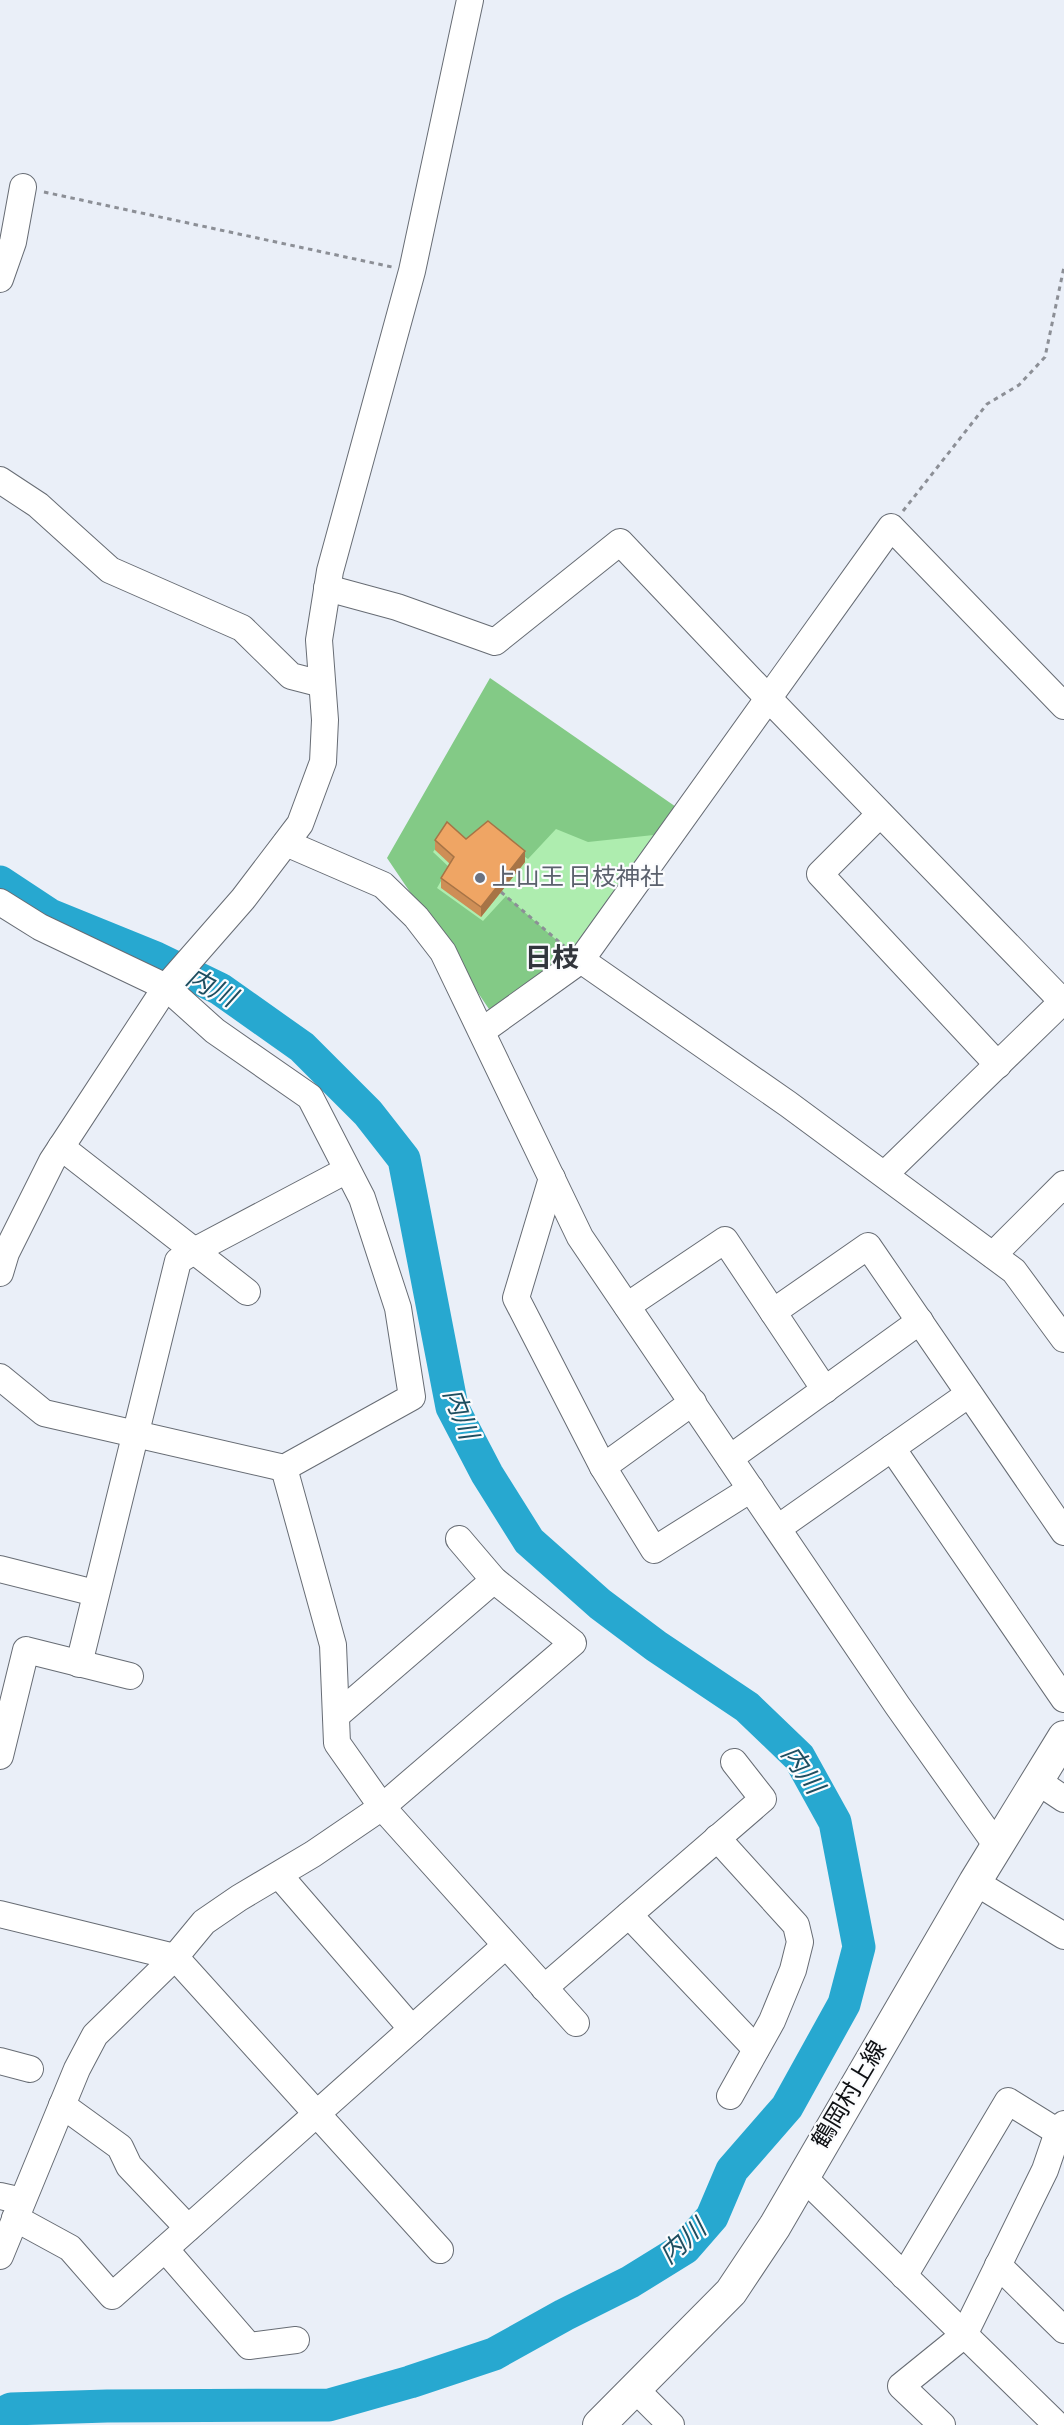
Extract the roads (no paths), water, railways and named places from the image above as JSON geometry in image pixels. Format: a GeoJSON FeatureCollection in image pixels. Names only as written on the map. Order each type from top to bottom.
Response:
{"type":"FeatureCollection","features":[{"type":"Feature","properties":{"kind":"main road","name":"鶴岡村上線"},"geometry":{"type":"LineString","coordinates":[[599,2425],[730,2292],[775,2226],[975,1882],[1064,1737]]}},
{"type":"Feature","properties":{"kind":"street"},"geometry":{"type":"LineString","coordinates":[[0,1273],[6,1253],[29,1205],[61,1147],[166,987],[243,899],[300,824],[323,762],[325,720],[319,640],[330,571],[412,271],[470,0]]}},
{"type":"Feature","properties":{"kind":"street"},"geometry":{"type":"LineString","coordinates":[[0,279],[12,242],[23,188]]}},
{"type":"Feature","properties":{"kind":"street"},"geometry":{"type":"LineString","coordinates":[[0,480],[38,505],[110,570],[242,628],[291,676],[322,684]]}},
{"type":"Feature","properties":{"kind":"street"},"geometry":{"type":"LineString","coordinates":[[482,1031],[581,960],[891,526],[1064,706]]}},
{"type":"Feature","properties":{"kind":"street"},"geometry":{"type":"LineString","coordinates":[[327,588],[397,607],[495,642],[620,542],[768,698],[1064,1002],[885,1174]]}},
{"type":"Feature","properties":{"kind":"street"},"geometry":{"type":"LineString","coordinates":[[880,814],[820,874],[998,1065]]}},
{"type":"Feature","properties":{"kind":"street"},"geometry":{"type":"LineString","coordinates":[[286,843],[383,885],[416,917],[443,952],[580,1237],[897,1705],[997,1846]]}},
{"type":"Feature","properties":{"kind":"street"},"geometry":{"type":"LineString","coordinates":[[0,902],[40,927],[166,987],[215,1031],[310,1097],[362,1198],[398,1308],[412,1397],[284,1468],[44,1413],[0,1377]]}},
{"type":"Feature","properties":{"kind":"street"},"geometry":{"type":"LineString","coordinates":[[581,960],[788,1104],[1014,1271],[1064,1339]]}},
{"type":"Feature","properties":{"kind":"street"},"geometry":{"type":"LineString","coordinates":[[61,1147],[247,1292]]}},
{"type":"Feature","properties":{"kind":"street"},"geometry":{"type":"LineString","coordinates":[[79,1664],[178,1261],[347,1170]]}},
{"type":"Feature","properties":{"kind":"street"},"geometry":{"type":"LineString","coordinates":[[552,1178],[516,1298],[603,1467],[654,1550],[751,1489]]}},
{"type":"Feature","properties":{"kind":"street"},"geometry":{"type":"LineString","coordinates":[[993,1255],[1064,1184]]}},
{"type":"Feature","properties":{"kind":"street"},"geometry":{"type":"LineString","coordinates":[[627,1306],[725,1240],[825,1390]]}},
{"type":"Feature","properties":{"kind":"street"},"geometry":{"type":"LineString","coordinates":[[773,1312],[868,1246],[1064,1532]]}},
{"type":"Feature","properties":{"kind":"street"},"geometry":{"type":"LineString","coordinates":[[730,1458],[920,1321]]}},
{"type":"Feature","properties":{"kind":"street"},"geometry":{"type":"LineString","coordinates":[[778,1528],[969,1394]]}},
{"type":"Feature","properties":{"kind":"street"},"geometry":{"type":"LineString","coordinates":[[603,1467],[693,1402]]}},
{"type":"Feature","properties":{"kind":"street"},"geometry":{"type":"LineString","coordinates":[[892,1448],[1064,1700]]}},
{"type":"Feature","properties":{"kind":"street"},"geometry":{"type":"LineString","coordinates":[[284,1468],[333,1645],[337,1743],[382,1807],[576,2023]]}},
{"type":"Feature","properties":{"kind":"street"},"geometry":{"type":"LineString","coordinates":[[0,2256],[12,2205],[95,2035],[175,1957],[204,1922],[313,1854],[382,1807],[573,1643],[494,1580],[459,1539]]}},
{"type":"Feature","properties":{"kind":"street"},"geometry":{"type":"LineString","coordinates":[[0,1569],[96,1593]]}},
{"type":"Feature","properties":{"kind":"street"},"geometry":{"type":"LineString","coordinates":[[336,1716],[494,1580]]}},
{"type":"Feature","properties":{"kind":"street"},"geometry":{"type":"LineString","coordinates":[[0,1756],[26,1650],[130,1676]]}},
{"type":"Feature","properties":{"kind":"street"},"geometry":{"type":"LineString","coordinates":[[544,1988],[763,1799],[734,1762]]}},
{"type":"Feature","properties":{"kind":"street"},"geometry":{"type":"LineString","coordinates":[[1037,1781],[1064,1798]]}},
{"type":"Feature","properties":{"kind":"street"},"geometry":{"type":"LineString","coordinates":[[717,1838],[796,1924],[800,1942],[794,1970],[772,2021],[730,2096]]}},
{"type":"Feature","properties":{"kind":"street"},"geometry":{"type":"LineString","coordinates":[[279,1875],[412,2029]]}},
{"type":"Feature","properties":{"kind":"street"},"geometry":{"type":"LineString","coordinates":[[975,1882],[1064,1936]]}},
{"type":"Feature","properties":{"kind":"street"},"geometry":{"type":"LineString","coordinates":[[0,1914],[175,1957],[440,2250]]}},
{"type":"Feature","properties":{"kind":"street"},"geometry":{"type":"LineString","coordinates":[[629,1915],[756,2049]]}},
{"type":"Feature","properties":{"kind":"street"},"geometry":{"type":"LineString","coordinates":[[12,2205],[70,2248],[112,2296],[505,1946]]}},
{"type":"Feature","properties":{"kind":"street"},"geometry":{"type":"LineString","coordinates":[[0,2061],[30,2068]]}},
{"type":"Feature","properties":{"kind":"street"},"geometry":{"type":"LineString","coordinates":[[904,2276],[1008,2101],[1061,2128],[1045,2170],[964,2335],[901,2386],[942,2425]]}},
{"type":"Feature","properties":{"kind":"street"},"geometry":{"type":"LineString","coordinates":[[62,2105],[120,2147],[129,2166],[188,2228]]}},
{"type":"Feature","properties":{"kind":"street"},"geometry":{"type":"LineString","coordinates":[[802,2176],[1057,2425]]}},
{"type":"Feature","properties":{"kind":"street"},"geometry":{"type":"LineString","coordinates":[[165,2249],[249,2346],[296,2340]]}},
{"type":"Feature","properties":{"kind":"street"},"geometry":{"type":"LineString","coordinates":[[998,2265],[1064,2330]]}},
{"type":"Feature","properties":{"kind":"street"},"geometry":{"type":"LineString","coordinates":[[634,2388],[671,2425]]}},
{"type":"Feature","properties":{"kind":"waterway","name":"内川"},"geometry":{"type":"LineString","coordinates":[[0,882],[50,915],[156,958],[220,989],[302,1047],[368,1113],[404,1159],[452,1407],[487,1474],[529,1541],[600,1604],[656,1646],[747,1707],[799,1757],[835,1822],[859,1947],[844,2004],[787,2107],[732,2170],[712,2217],[685,2248],[630,2282],[494,2354],[410,2382],[329,2405],[107,2406],[11,2409],[0,2414]]}},
{"type":"Feature","properties":{"kind":"place","name":"上山王 日枝神社"},"geometry":{"type":"Point","coordinates":[480,878]}},
{"type":"Feature","properties":{"kind":"district","name":"日枝"},"geometry":{"type":"Point","coordinates":[552,958]}}]}
